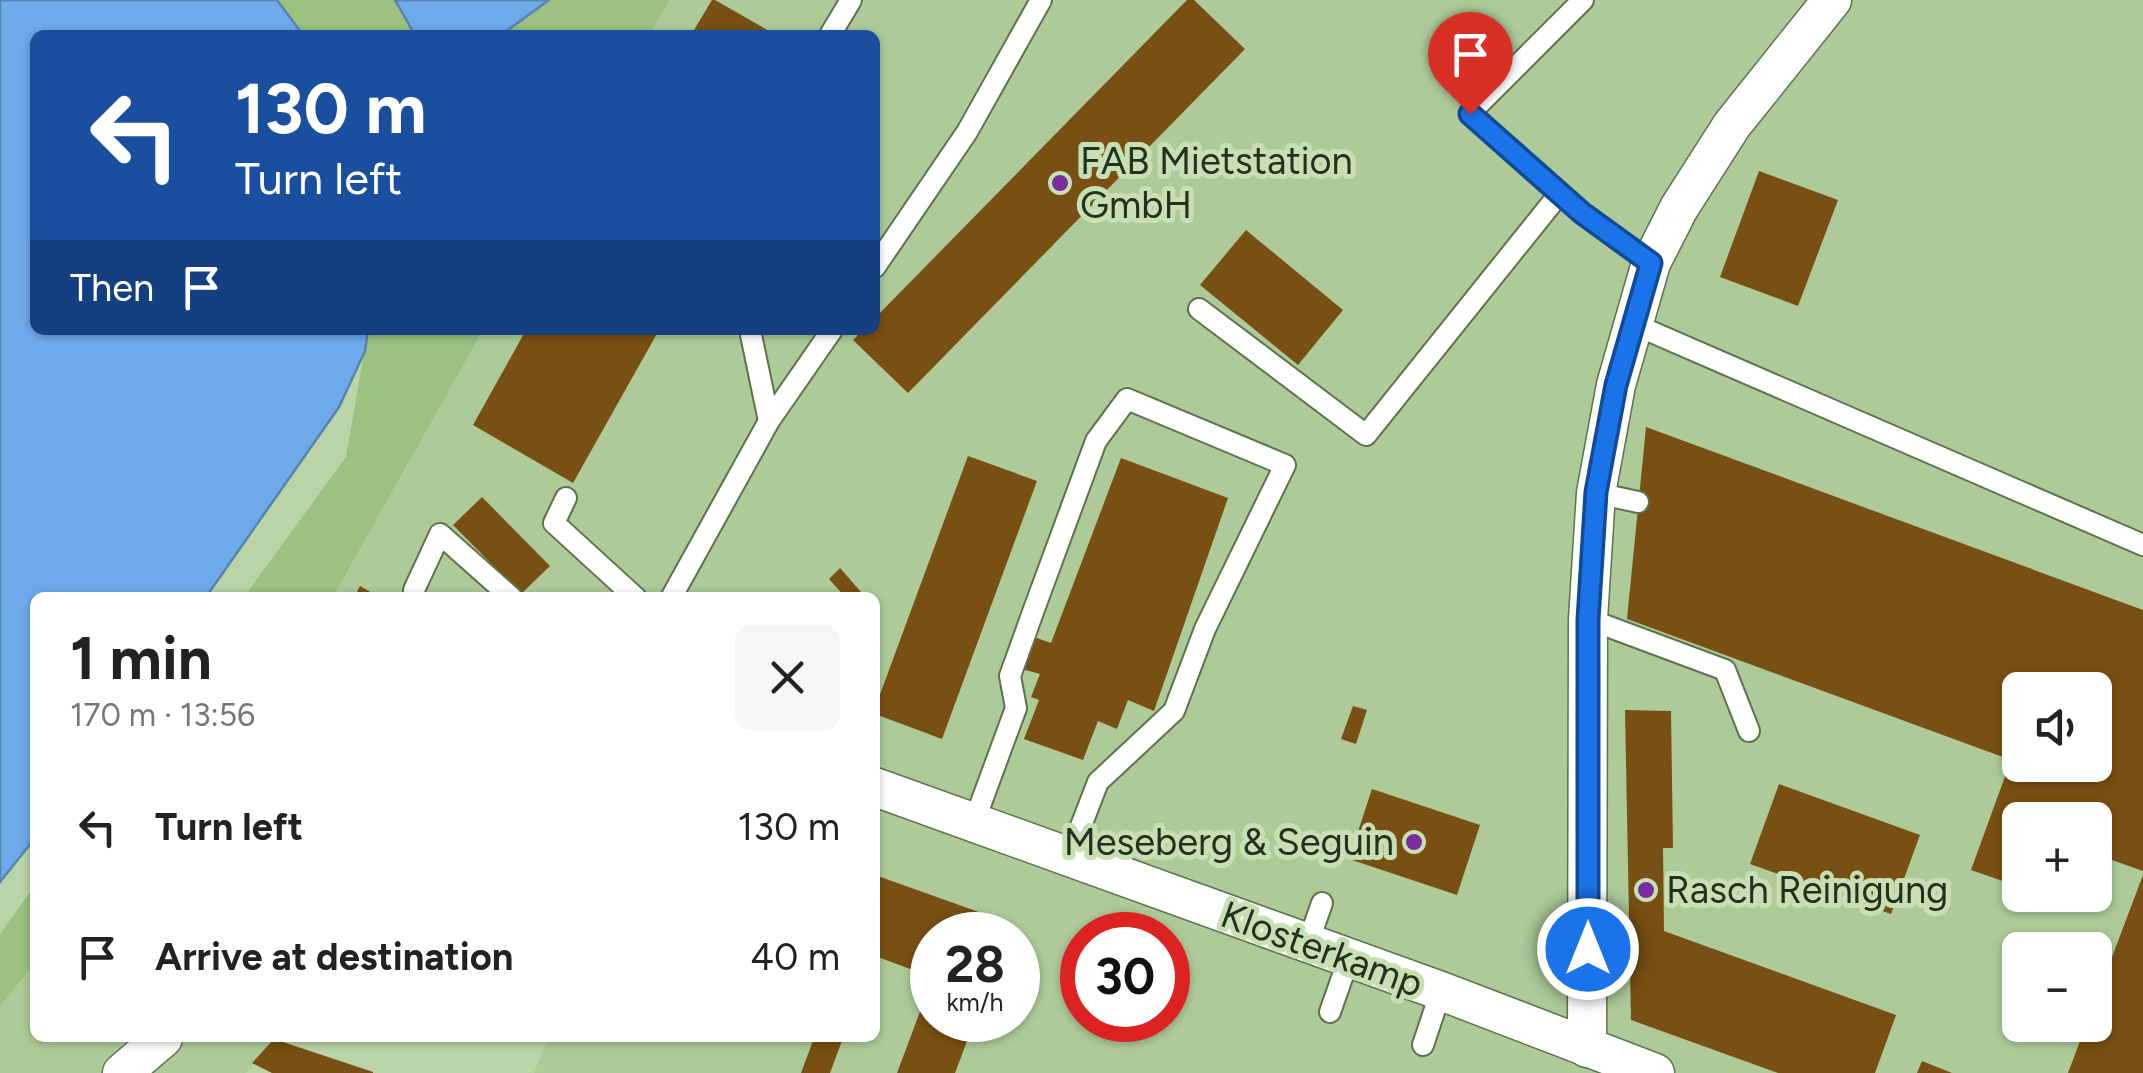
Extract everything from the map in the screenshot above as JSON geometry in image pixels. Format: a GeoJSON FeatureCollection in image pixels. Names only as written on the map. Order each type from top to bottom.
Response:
{"type":"FeatureCollection","features":[{"type":"Feature","properties":{"kind":"street"},"geometry":{"type":"LineString","coordinates":[[1588,1048],[1588,620],[1596,492],[1616,385],[1651,263],[1678,208],[1712,154],[1832,0]]}},
{"type":"Feature","properties":{"kind":"street","name":"Klosterkamp"},"geometry":{"type":"LineString","coordinates":[[880,789],[1655,1073]]}},
{"type":"Feature","properties":{"kind":"street"},"geometry":{"type":"LineString","coordinates":[[122,1073],[158,1042]]}},
{"type":"Feature","properties":{"kind":"lane"},"geometry":{"type":"LineString","coordinates":[[833,30],[851,0]]}},
{"type":"Feature","properties":{"kind":"lane"},"geometry":{"type":"LineString","coordinates":[[880,260],[968,132],[1042,0]]}},
{"type":"Feature","properties":{"kind":"lane"},"geometry":{"type":"LineString","coordinates":[[1583,0],[1470,114],[1560,193],[1651,263]]}},
{"type":"Feature","properties":{"kind":"lane"},"geometry":{"type":"LineString","coordinates":[[1199,308],[1366,435],[1560,193]]}},
{"type":"Feature","properties":{"kind":"lane"},"geometry":{"type":"LineString","coordinates":[[1631,323],[2143,545]]}},
{"type":"Feature","properties":{"kind":"lane"},"geometry":{"type":"LineString","coordinates":[[751,335],[769,421]]}},
{"type":"Feature","properties":{"kind":"lane"},"geometry":{"type":"LineString","coordinates":[[674,592],[769,421],[829,335]]}},
{"type":"Feature","properties":{"kind":"lane"},"geometry":{"type":"LineString","coordinates":[[974,822],[1016,708],[1010,676],[1032,612],[1096,440],[1127,399],[1285,465],[1205,628],[1174,711],[1098,782],[1069,857]]}},
{"type":"Feature","properties":{"kind":"lane"},"geometry":{"type":"LineString","coordinates":[[1596,492],[1638,502]]}},
{"type":"Feature","properties":{"kind":"lane"},"geometry":{"type":"LineString","coordinates":[[566,498],[554,523],[629,592]]}},
{"type":"Feature","properties":{"kind":"lane"},"geometry":{"type":"LineString","coordinates":[[414,590],[440,534],[505,592]]}},
{"type":"Feature","properties":{"kind":"lane"},"geometry":{"type":"LineString","coordinates":[[1588,620],[1724,670],[1748,731]]}},
{"type":"Feature","properties":{"kind":"lane"},"geometry":{"type":"LineString","coordinates":[[1308,943],[1322,903]]}},
{"type":"Feature","properties":{"kind":"lane"},"geometry":{"type":"LineString","coordinates":[[1330,1012],[1349,958]]}},
{"type":"Feature","properties":{"kind":"lane"},"geometry":{"type":"LineString","coordinates":[[1423,1046],[1440,991]]}},
{"type":"Feature","properties":{"kind":"shaded area"},"geometry":{"type":"Polygon","coordinates":[[[277,0],[395,0],[412,30],[299,30],[277,0]]]}},
{"type":"Feature","properties":{"kind":"shaded area"},"geometry":{"type":"Polygon","coordinates":[[[549,0],[669,0],[653,30],[508,30],[549,0]]]}},
{"type":"Feature","properties":{"kind":"shaded area"},"geometry":{"type":"Polygon","coordinates":[[[669,0],[2143,0],[2143,1073],[534,1073],[546,1042],[880,1042],[880,592],[336,592],[480,335],[880,335],[880,30],[653,30],[669,0]]]}},
{"type":"Feature","properties":{"kind":"shaded area"},"geometry":{"type":"Polygon","coordinates":[[[367,335],[480,335],[336,592],[248,592],[346,457],[367,335]]]}},
{"type":"Feature","properties":{"kind":"shaded area"},"geometry":{"type":"Polygon","coordinates":[[[30,892],[30,969],[0,1006],[0,934],[30,892]]]}},
{"type":"Feature","properties":{"kind":"shaded area"},"geometry":{"type":"Polygon","coordinates":[[[30,969],[30,1042],[279,1042],[245,1073],[0,1073],[0,1006],[30,969]]]}},
{"type":"Feature","properties":{"kind":"water"},"geometry":{"type":"Polygon","coordinates":[[[0,0],[277,0],[299,30],[30,30],[30,335],[367,335],[365,351],[339,407],[210,592],[30,592],[30,844],[0,882],[0,0]]]}},
{"type":"Feature","properties":{"kind":"water"},"geometry":{"type":"Polygon","coordinates":[[[395,0],[549,0],[508,30],[412,30],[395,0]]]}},
{"type":"Feature","properties":{"kind":"building"},"geometry":{"type":"Polygon","coordinates":[[[715,0],[767,30],[694,30],[715,0]]]}},
{"type":"Feature","properties":{"kind":"building","name":"FAB Mietstation GmbH"},"geometry":{"type":"Polygon","coordinates":[[[1187,0],[1194,0],[1245,49],[908,393],[853,340],[858,335],[880,335],[880,313],[1187,0]]]}},
{"type":"Feature","properties":{"kind":"building"},"geometry":{"type":"Polygon","coordinates":[[[1759,171],[1838,200],[1798,306],[1720,277],[1759,171]]]}},
{"type":"Feature","properties":{"kind":"building"},"geometry":{"type":"Polygon","coordinates":[[[1246,230],[1343,310],[1298,365],[1200,285],[1246,230]]]}},
{"type":"Feature","properties":{"kind":"building"},"geometry":{"type":"Polygon","coordinates":[[[523,335],[656,335],[573,483],[473,425],[523,335]]]}},
{"type":"Feature","properties":{"kind":"building"},"geometry":{"type":"Polygon","coordinates":[[[1646,427],[2143,610],[2143,871],[2112,860],[2112,802],[2002,802],[2002,881],[1971,870],[2003,782],[2112,782],[2112,672],[2002,672],[2002,757],[1627,619],[1646,427]]]}},
{"type":"Feature","properties":{"kind":"building"},"geometry":{"type":"Polygon","coordinates":[[[968,456],[1037,481],[942,739],[880,716],[880,694],[968,456]]]}},
{"type":"Feature","properties":{"kind":"building"},"geometry":{"type":"Polygon","coordinates":[[[1121,458],[1228,498],[1154,711],[1128,700],[1117,729],[1098,721],[1083,760],[1024,739],[1039,700],[1031,697],[1040,674],[1022,669],[1034,637],[1051,643],[1121,458]]]}},
{"type":"Feature","properties":{"kind":"building"},"geometry":{"type":"Polygon","coordinates":[[[482,497],[550,566],[519,592],[453,525],[482,497]]]}},
{"type":"Feature","properties":{"kind":"building"},"geometry":{"type":"Polygon","coordinates":[[[840,568],[861,592],[841,592],[829,579],[840,568]]]}},
{"type":"Feature","properties":{"kind":"building"},"geometry":{"type":"Polygon","coordinates":[[[1353,706],[1367,710],[1356,744],[1341,739],[1353,706]]]}},
{"type":"Feature","properties":{"kind":"building","name":"Rasch Reinigung"},"geometry":{"type":"Polygon","coordinates":[[[1625,710],[1671,711],[1673,848],[1663,848],[1664,931],[1896,1015],[1875,1073],[1778,1073],[1631,1020],[1625,710]]]}},
{"type":"Feature","properties":{"kind":"building"},"geometry":{"type":"Polygon","coordinates":[[[1779,784],[1920,835],[1891,914],[1750,864],[1779,784]]]}},
{"type":"Feature","properties":{"kind":"building","name":"Meseberg & Seguin"},"geometry":{"type":"Polygon","coordinates":[[[1372,789],[1480,825],[1457,895],[1349,859],[1372,789]]]}},
{"type":"Feature","properties":{"kind":"building"},"geometry":{"type":"Polygon","coordinates":[[[2143,875],[2143,1073],[2068,1073],[2080,1042],[2112,1042],[2112,957],[2143,875]]]}},
{"type":"Feature","properties":{"kind":"building"},"geometry":{"type":"Polygon","coordinates":[[[880,877],[979,912],[910,912],[910,969],[880,958],[880,877]]]}},
{"type":"Feature","properties":{"kind":"building"},"geometry":{"type":"Polygon","coordinates":[[[910,1038],[910,1042],[967,1042],[955,1073],[897,1073],[910,1038]]]}},
{"type":"Feature","properties":{"kind":"building"},"geometry":{"type":"Polygon","coordinates":[[[271,1042],[283,1042],[373,1073],[272,1073],[252,1063],[271,1042]]]}},
{"type":"Feature","properties":{"kind":"building"},"geometry":{"type":"Polygon","coordinates":[[[813,1042],[842,1042],[830,1073],[801,1073],[813,1042]]]}},
{"type":"Feature","properties":{"kind":"building"},"geometry":{"type":"Polygon","coordinates":[[[1922,1061],[1952,1073],[1917,1073],[1922,1061]]]}},
{"type":"Feature","properties":{"kind":"place","name":"FAB Mietstation GmbH"},"geometry":{"type":"Point","coordinates":[1060,183]}},
{"type":"Feature","properties":{"kind":"place","name":"Meseberg & Seguin"},"geometry":{"type":"Point","coordinates":[1414,842]}},
{"type":"Feature","properties":{"kind":"place","name":"Rasch Reinigung"},"geometry":{"type":"Point","coordinates":[1646,890]}},
{"type":"Feature","properties":{"kind":"route"},"geometry":{"type":"LineString","coordinates":[[1470,114],[1582,213],[1651,263],[1616,385],[1596,492],[1588,620],[1588,949]]}}]}
